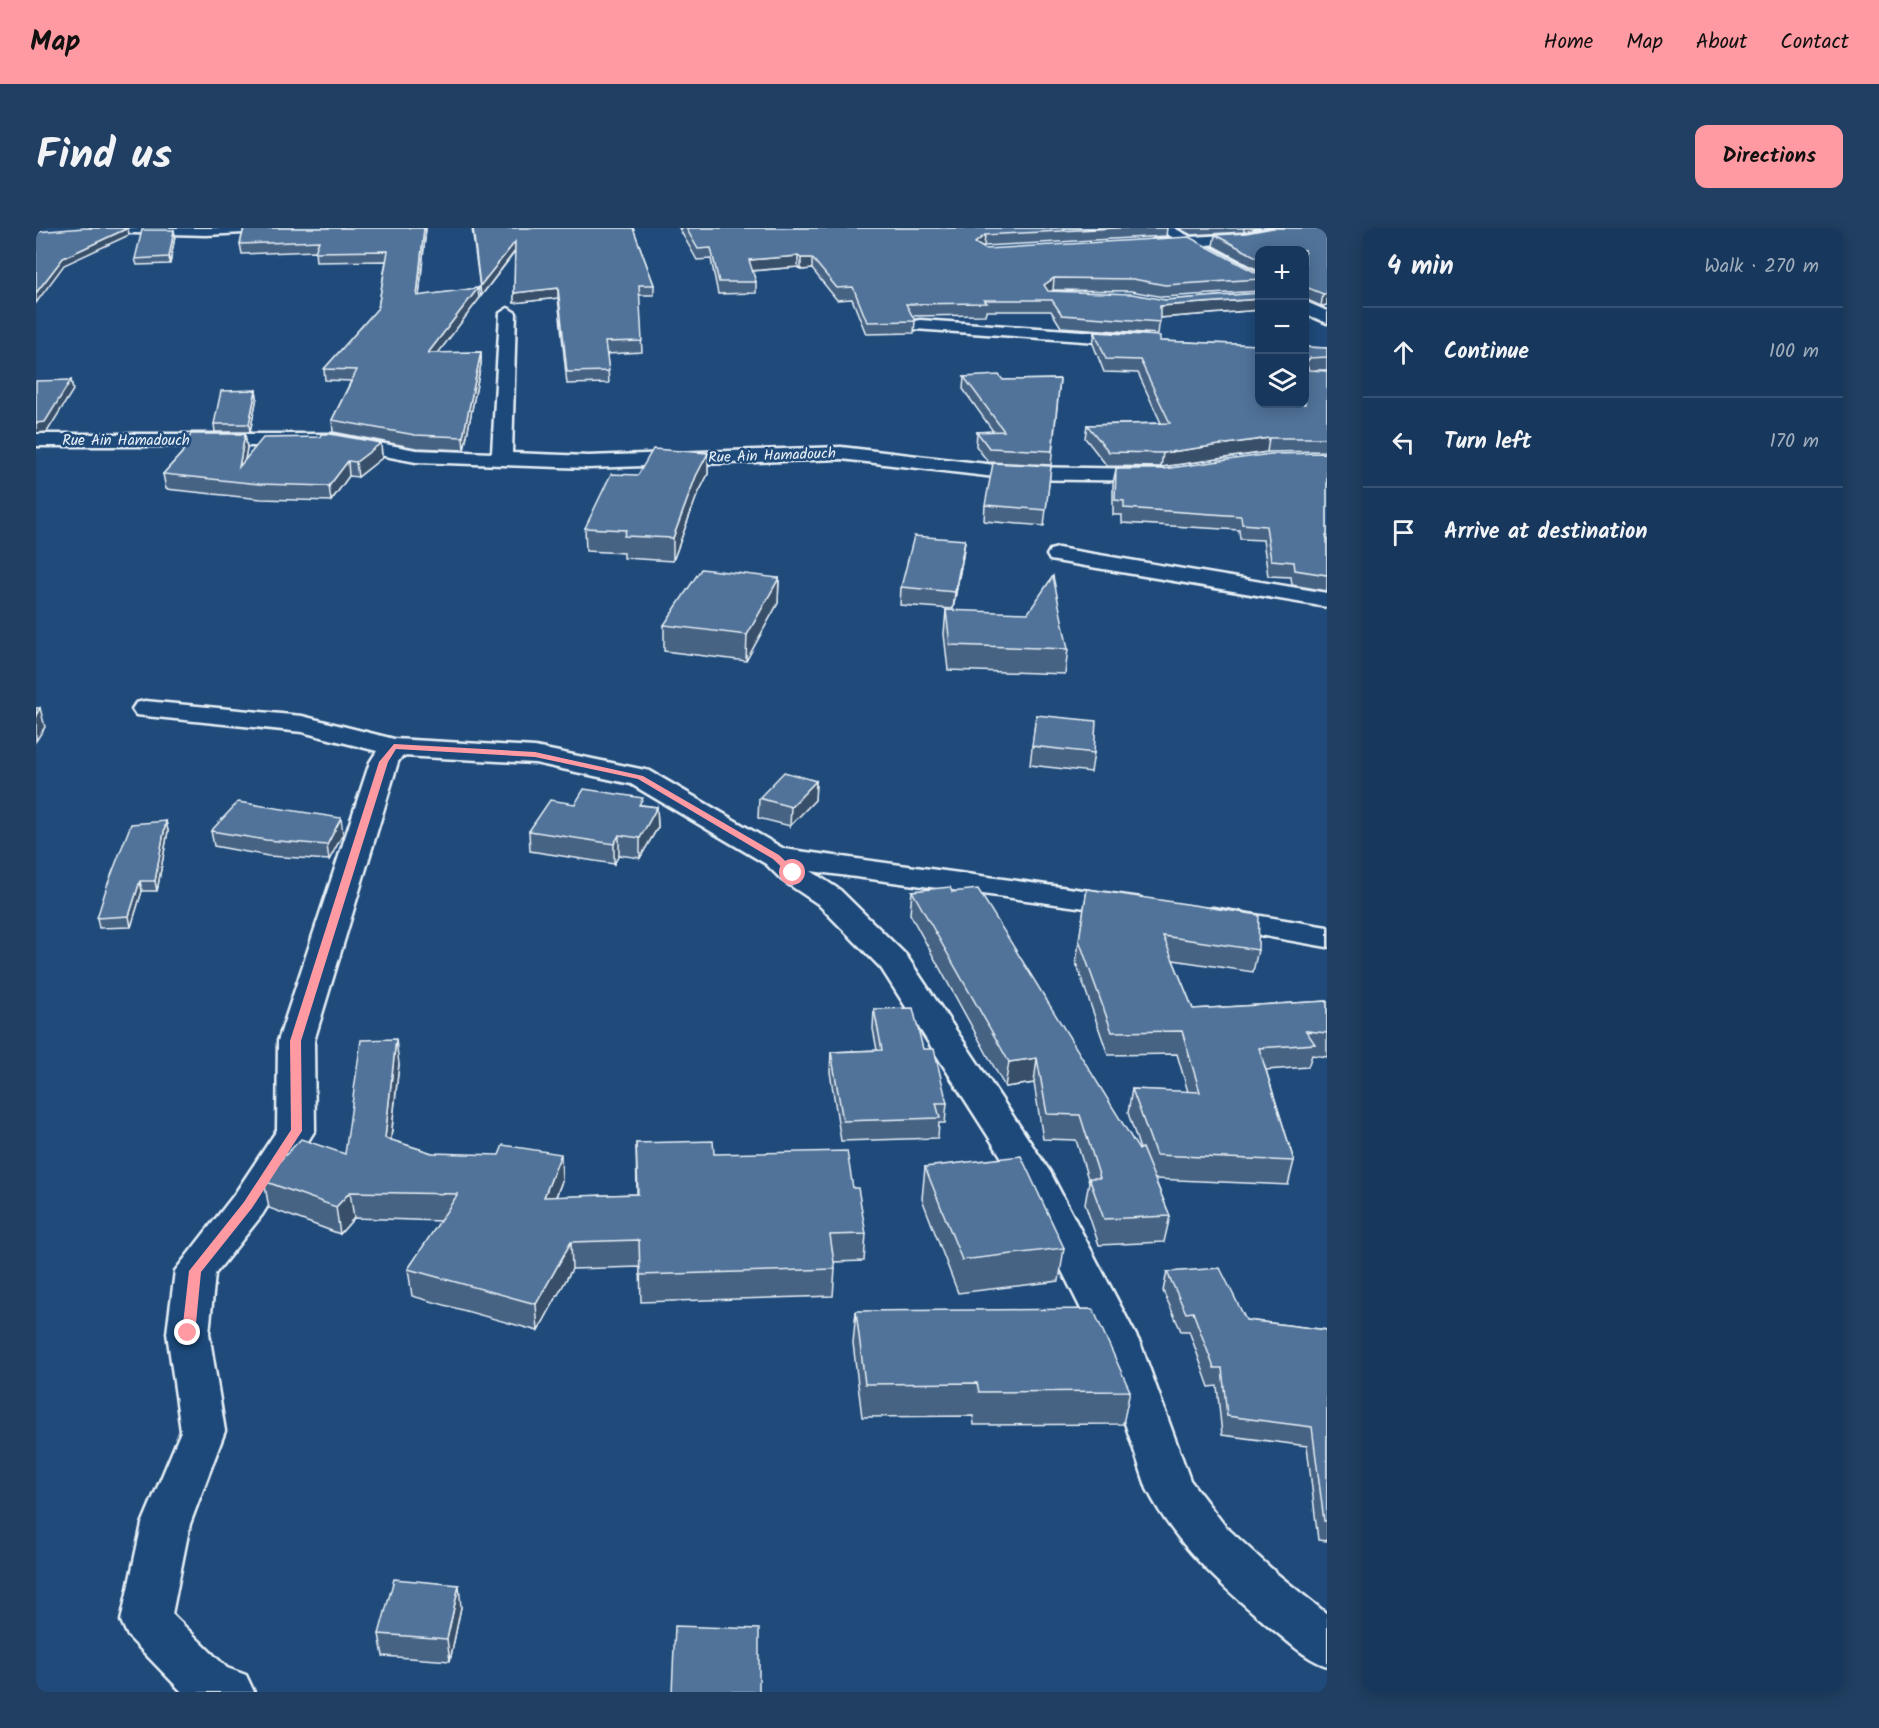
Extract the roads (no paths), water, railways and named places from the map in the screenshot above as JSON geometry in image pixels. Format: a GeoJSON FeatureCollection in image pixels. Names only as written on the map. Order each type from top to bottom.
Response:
{"type":"FeatureCollection","features":[{"type":"Feature","properties":{"kind":"street"},"geometry":{"type":"LineString","coordinates":[[92,228],[206,231],[264,228]]}},
{"type":"Feature","properties":{"kind":"street"},"geometry":{"type":"LineString","coordinates":[[1163,228],[1255,278]]}},
{"type":"Feature","properties":{"kind":"street"},"geometry":{"type":"LineString","coordinates":[[1143,244],[1244,238],[1293,228]]}},
{"type":"Feature","properties":{"kind":"street"},"geometry":{"type":"LineString","coordinates":[[1309,308],[1327,318]]}},
{"type":"Feature","properties":{"kind":"street"},"geometry":{"type":"LineString","coordinates":[[502,460],[508,313]]}},
{"type":"Feature","properties":{"kind":"street"},"geometry":{"type":"LineString","coordinates":[[920,325],[1154,341]]}},
{"type":"Feature","properties":{"kind":"street","name":"Rue Ain Hamadouch"},"geometry":{"type":"LineString","coordinates":[[36,440],[332,440],[416,456],[588,462],[841,453],[1012,473],[1161,475],[1183,472]]}},
{"type":"Feature","properties":{"kind":"street"},"geometry":{"type":"LineString","coordinates":[[1058,555],[1096,559],[1198,579],[1327,600]]}},
{"type":"Feature","properties":{"kind":"street"},"geometry":{"type":"LineString","coordinates":[[145,710],[302,724],[394,747],[535,755],[640,777],[776,857],[793,873],[829,897],[894,962],[1036,1181],[1120,1345],[1170,1489],[1208,1540],[1259,1588],[1327,1644]]}},
{"type":"Feature","properties":{"kind":"street"},"geometry":{"type":"LineString","coordinates":[[228,1692],[214,1690],[146,1621],[166,1524],[203,1431],[188,1333],[195,1271],[248,1205],[296,1131],[296,1041],[384,762],[394,747]]}},
{"type":"Feature","properties":{"kind":"street"},"geometry":{"type":"LineString","coordinates":[[776,857],[1154,909]]}},
{"type":"Feature","properties":{"kind":"street"},"geometry":{"type":"LineString","coordinates":[[1189,914],[1327,937]]}}]}
